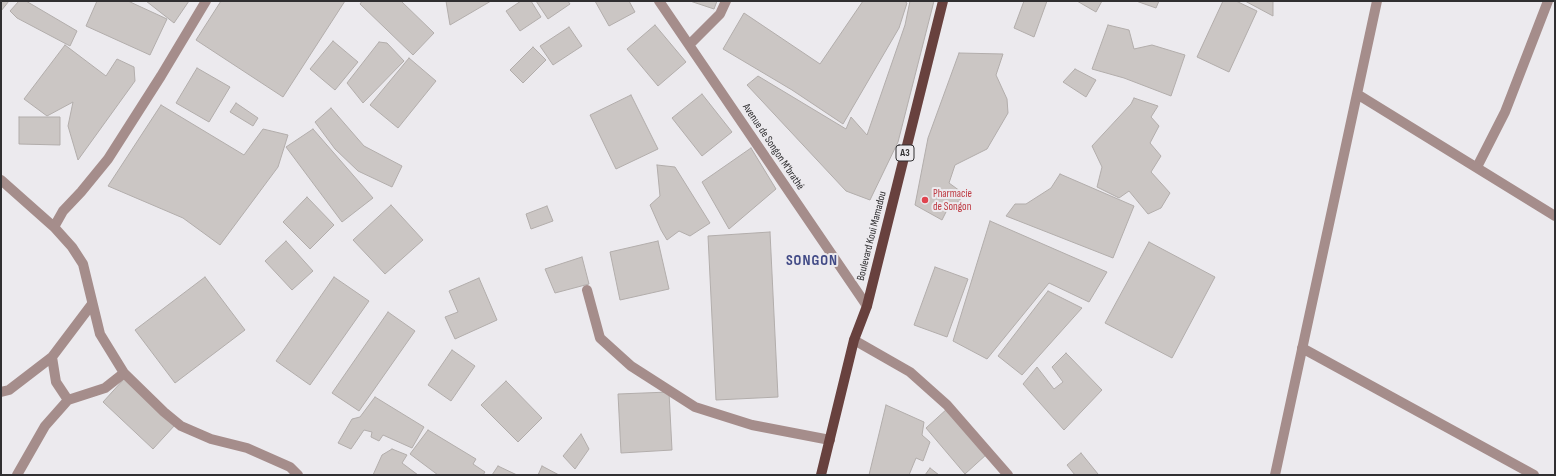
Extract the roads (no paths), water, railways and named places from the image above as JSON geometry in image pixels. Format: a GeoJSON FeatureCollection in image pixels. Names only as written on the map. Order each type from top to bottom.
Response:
{"type":"FeatureCollection","features":[{"type":"Feature","properties":{"kind":"main road","name":"Boulevard Koui Mamadou"},"geometry":{"type":"LineString","coordinates":[[821,475],[854,340],[867,306],[942,1]]}},
{"type":"Feature","properties":{"kind":"street"},"geometry":{"type":"LineString","coordinates":[[54,227],[63,211],[108,159],[162,76],[206,1]]}},
{"type":"Feature","properties":{"kind":"street","name":"Avenue de Songon M'brathé"},"geometry":{"type":"LineString","coordinates":[[659,1],[867,306]]}},
{"type":"Feature","properties":{"kind":"street"},"geometry":{"type":"LineString","coordinates":[[689,45],[720,14],[726,1]]}},
{"type":"Feature","properties":{"kind":"street"},"geometry":{"type":"LineString","coordinates":[[1275,475],[1377,1]]}},
{"type":"Feature","properties":{"kind":"street"},"geometry":{"type":"LineString","coordinates":[[1477,167],[1505,112],[1548,1]]}},
{"type":"Feature","properties":{"kind":"street"},"geometry":{"type":"LineString","coordinates":[[1357,94],[1555,216]]}},
{"type":"Feature","properties":{"kind":"street"},"geometry":{"type":"LineString","coordinates":[[1,180],[54,227],[72,247],[83,264],[100,334],[124,373],[164,412],[181,426],[211,439],[247,448],[290,467],[298,475]]}},
{"type":"Feature","properties":{"kind":"street"},"geometry":{"type":"LineString","coordinates":[[587,290],[600,338],[631,366],[696,407],[752,425],[830,440]]}},
{"type":"Feature","properties":{"kind":"street"},"geometry":{"type":"LineString","coordinates":[[1,392],[9,390],[52,357],[92,304]]}},
{"type":"Feature","properties":{"kind":"street"},"geometry":{"type":"LineString","coordinates":[[854,340],[910,372],[947,405],[1008,475]]}},
{"type":"Feature","properties":{"kind":"street"},"geometry":{"type":"LineString","coordinates":[[1302,348],[1534,475]]}},
{"type":"Feature","properties":{"kind":"street"},"geometry":{"type":"LineString","coordinates":[[52,357],[56,382],[68,400]]}},
{"type":"Feature","properties":{"kind":"street"},"geometry":{"type":"LineString","coordinates":[[18,475],[45,426],[68,400],[105,388],[124,373]]}},
{"type":"Feature","properties":{"kind":"place","name":"Pharmacie de Songon"},"geometry":{"type":"Point","coordinates":[925,200]}},
{"type":"Feature","properties":{"kind":"district","name":"SONGON"},"geometry":{"type":"Point","coordinates":[812,261]}}]}
